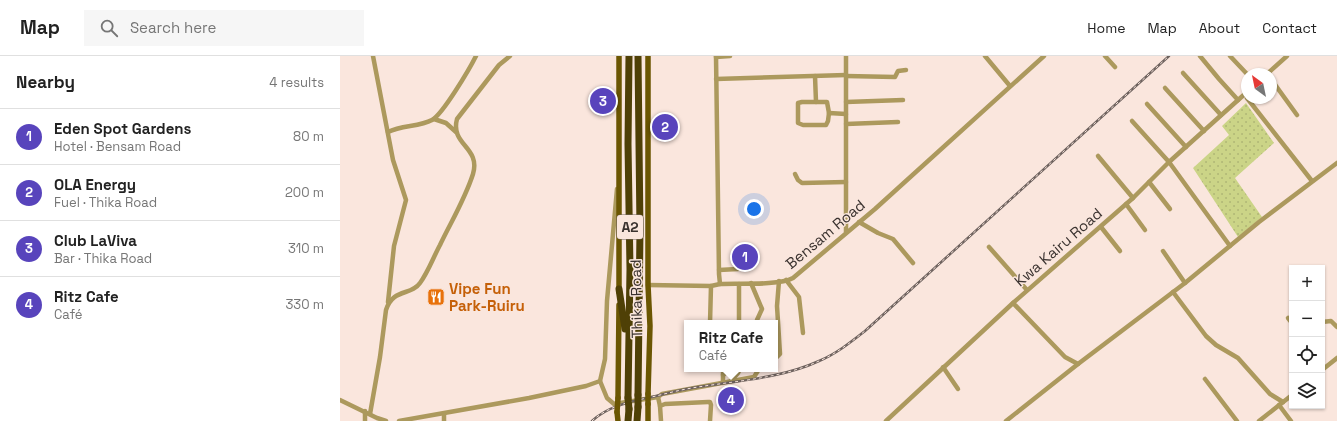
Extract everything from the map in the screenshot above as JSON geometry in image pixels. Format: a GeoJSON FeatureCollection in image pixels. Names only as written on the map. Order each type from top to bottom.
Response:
{"type":"FeatureCollection","features":[{"type":"Feature","properties":{"kind":"highway","name":"Thika Road"},"geometry":{"type":"LineString","coordinates":[[628,421],[630,269],[628,144],[629,56]]}},
{"type":"Feature","properties":{"kind":"highway","name":"Thika Road"},"geometry":{"type":"LineString","coordinates":[[637,421],[640,230],[638,56]]}},
{"type":"Feature","properties":{"kind":"highway"},"geometry":{"type":"LineString","coordinates":[[619,289],[628,353]]}},
{"type":"Feature","properties":{"kind":"main road","name":"Thika Road"},"geometry":{"type":"LineString","coordinates":[[618,421],[620,180],[619,56]]}},
{"type":"Feature","properties":{"kind":"main road","name":"Thika Road"},"geometry":{"type":"LineString","coordinates":[[648,56],[648,285],[650,326],[648,421]]}},
{"type":"Feature","properties":{"kind":"street"},"geometry":{"type":"LineString","coordinates":[[370,414],[388,302],[394,246],[406,200],[393,160],[373,56]]}},
{"type":"Feature","properties":{"kind":"street"},"geometry":{"type":"LineString","coordinates":[[388,132],[396,128],[408,127],[434,119],[445,106],[476,56]]}},
{"type":"Feature","properties":{"kind":"street"},"geometry":{"type":"LineString","coordinates":[[388,302],[395,296],[419,285],[464,196],[475,165],[474,158],[470,151],[456,132],[455,126],[457,119],[500,65],[510,56]]}},
{"type":"Feature","properties":{"kind":"street"},"geometry":{"type":"LineString","coordinates":[[720,284],[716,56],[730,56]]}},
{"type":"Feature","properties":{"kind":"street"},"geometry":{"type":"LineString","coordinates":[[846,56],[846,232]]}},
{"type":"Feature","properties":{"kind":"street"},"geometry":{"type":"LineString","coordinates":[[985,56],[1010,86]]}},
{"type":"Feature","properties":{"kind":"street","name":"Bensam Road"},"geometry":{"type":"LineString","coordinates":[[648,285],[711,286],[720,284],[779,281],[793,278],[875,209],[1044,56]]}},
{"type":"Feature","properties":{"kind":"street"},"geometry":{"type":"LineString","coordinates":[[1105,56],[1115,67]]}},
{"type":"Feature","properties":{"kind":"street"},"geometry":{"type":"LineString","coordinates":[[1200,56],[1238,100]]}},
{"type":"Feature","properties":{"kind":"street"},"geometry":{"type":"LineString","coordinates":[[1230,56],[1241,68]]}},
{"type":"Feature","properties":{"kind":"street"},"geometry":{"type":"LineString","coordinates":[[1274,68],[1287,56]]}},
{"type":"Feature","properties":{"kind":"street"},"geometry":{"type":"LineString","coordinates":[[716,79],[815,76],[896,77],[898,71],[906,70]]}},
{"type":"Feature","properties":{"kind":"street"},"geometry":{"type":"LineString","coordinates":[[1183,74],[1221,115]]}},
{"type":"Feature","properties":{"kind":"street"},"geometry":{"type":"LineString","coordinates":[[815,76],[816,102]]}},
{"type":"Feature","properties":{"kind":"street"},"geometry":{"type":"LineString","coordinates":[[1277,87],[1297,115]]}},
{"type":"Feature","properties":{"kind":"street"},"geometry":{"type":"LineString","coordinates":[[1165,88],[1204,131]]}},
{"type":"Feature","properties":{"kind":"street","name":"Kwa Kairu Road"},"geometry":{"type":"LineString","coordinates":[[886,421],[1027,290],[1101,227],[1169,162],[1241,98]]}},
{"type":"Feature","properties":{"kind":"street"},"geometry":{"type":"LineString","coordinates":[[846,102],[903,100]]}},
{"type":"Feature","properties":{"kind":"street"},"geometry":{"type":"LineString","coordinates":[[802,102],[816,102],[827,102],[829,113],[826,125],[799,124],[798,104],[802,102]]}},
{"type":"Feature","properties":{"kind":"street"},"geometry":{"type":"LineString","coordinates":[[1147,104],[1186,147]]}},
{"type":"Feature","properties":{"kind":"street"},"geometry":{"type":"LineString","coordinates":[[1252,104],[1312,181]]}},
{"type":"Feature","properties":{"kind":"street"},"geometry":{"type":"LineString","coordinates":[[829,113],[846,114]]}},
{"type":"Feature","properties":{"kind":"street"},"geometry":{"type":"LineString","coordinates":[[434,119],[446,123],[456,132]]}},
{"type":"Feature","properties":{"kind":"street"},"geometry":{"type":"LineString","coordinates":[[1132,121],[1169,162],[1230,246]]}},
{"type":"Feature","properties":{"kind":"street"},"geometry":{"type":"LineString","coordinates":[[846,124],[898,122]]}},
{"type":"Feature","properties":{"kind":"street"},"geometry":{"type":"LineString","coordinates":[[1098,156],[1133,198]]}},
{"type":"Feature","properties":{"kind":"street"},"geometry":{"type":"LineString","coordinates":[[1006,421],[1185,283],[1312,181],[1337,163]]}},
{"type":"Feature","properties":{"kind":"street"},"geometry":{"type":"LineString","coordinates":[[795,174],[798,180],[802,183],[846,182]]}},
{"type":"Feature","properties":{"kind":"street"},"geometry":{"type":"LineString","coordinates":[[620,180],[615,205],[605,359],[600,381],[607,398],[614,404],[658,397],[662,394],[754,377],[757,372]]}},
{"type":"Feature","properties":{"kind":"street"},"geometry":{"type":"LineString","coordinates":[[1149,182],[1170,209]]}},
{"type":"Feature","properties":{"kind":"street"},"geometry":{"type":"LineString","coordinates":[[1126,204],[1145,230]]}},
{"type":"Feature","properties":{"kind":"street"},"geometry":{"type":"LineString","coordinates":[[859,222],[878,233],[893,239],[913,263]]}},
{"type":"Feature","properties":{"kind":"street"},"geometry":{"type":"LineString","coordinates":[[1101,227],[1120,251]]}},
{"type":"Feature","properties":{"kind":"street"},"geometry":{"type":"LineString","coordinates":[[989,247],[1027,290]]}},
{"type":"Feature","properties":{"kind":"street"},"geometry":{"type":"LineString","coordinates":[[1163,251],[1185,283]]}},
{"type":"Feature","properties":{"kind":"street"},"geometry":{"type":"LineString","coordinates":[[719,270],[738,269]]}},
{"type":"Feature","properties":{"kind":"street"},"geometry":{"type":"LineString","coordinates":[[786,280],[800,297],[804,333]]}},
{"type":"Feature","properties":{"kind":"street"},"geometry":{"type":"LineString","coordinates":[[778,320],[777,306],[779,281]]}},
{"type":"Feature","properties":{"kind":"street"},"geometry":{"type":"LineString","coordinates":[[751,283],[762,309],[757,320]]}},
{"type":"Feature","properties":{"kind":"street"},"geometry":{"type":"LineString","coordinates":[[739,284],[740,320]]}},
{"type":"Feature","properties":{"kind":"street"},"geometry":{"type":"LineString","coordinates":[[710,320],[711,286]]}},
{"type":"Feature","properties":{"kind":"street"},"geometry":{"type":"LineString","coordinates":[[1173,292],[1206,336],[1216,345],[1238,358],[1270,394],[1281,404],[1291,421]]}},
{"type":"Feature","properties":{"kind":"street"},"geometry":{"type":"LineString","coordinates":[[1013,303],[1065,357],[1071,362],[1078,364]]}},
{"type":"Feature","properties":{"kind":"street"},"geometry":{"type":"LineString","coordinates":[[1325,322],[1331,321],[1337,327]]}},
{"type":"Feature","properties":{"kind":"street"},"geometry":{"type":"LineString","coordinates":[[778,322],[780,354],[778,356]]}},
{"type":"Feature","properties":{"kind":"street"},"geometry":{"type":"LineString","coordinates":[[1325,366],[1337,358]]}},
{"type":"Feature","properties":{"kind":"street"},"geometry":{"type":"LineString","coordinates":[[943,367],[958,389]]}},
{"type":"Feature","properties":{"kind":"street"},"geometry":{"type":"LineString","coordinates":[[723,383],[723,375],[728,372]]}},
{"type":"Feature","properties":{"kind":"street"},"geometry":{"type":"LineString","coordinates":[[731,381],[738,372]]}},
{"type":"Feature","properties":{"kind":"street"},"geometry":{"type":"LineString","coordinates":[[1205,379],[1237,421]]}},
{"type":"Feature","properties":{"kind":"street"},"geometry":{"type":"LineString","coordinates":[[399,421],[430,418],[579,388],[600,381]]}},
{"type":"Feature","properties":{"kind":"street"},"geometry":{"type":"LineString","coordinates":[[658,397],[660,406],[660,421]]}},
{"type":"Feature","properties":{"kind":"street"},"geometry":{"type":"LineString","coordinates":[[1259,421],[1289,397]]}},
{"type":"Feature","properties":{"kind":"street"},"geometry":{"type":"LineString","coordinates":[[340,400],[386,421]]}},
{"type":"Feature","properties":{"kind":"street"},"geometry":{"type":"LineString","coordinates":[[660,406],[669,404],[710,402],[712,405],[710,421]]}},
{"type":"Feature","properties":{"kind":"street"},"geometry":{"type":"LineString","coordinates":[[364,411],[365,421]]}},
{"type":"Feature","properties":{"kind":"street"},"geometry":{"type":"LineString","coordinates":[[444,414],[444,421]]}},
{"type":"Feature","properties":{"kind":"green space"},"geometry":{"type":"Polygon","coordinates":[[[1247,104],[1274,143],[1235,178],[1262,217],[1238,237],[1193,168],[1229,135],[1222,126],[1247,104]]]}},
{"type":"Feature","properties":{"kind":"railway"},"geometry":{"type":"LineString","coordinates":[[592,421],[614,407],[631,402],[688,389],[772,376],[804,367],[837,351],[865,331],[1169,56]]}},
{"type":"Feature","properties":{"kind":"place","name":"Club LaViva"},"geometry":{"type":"Point","coordinates":[603,101]}},
{"type":"Feature","properties":{"kind":"place","name":"OLA Energy"},"geometry":{"type":"Point","coordinates":[665,127]}},
{"type":"Feature","properties":{"kind":"place","name":"Eden Spot Gardens"},"geometry":{"type":"Point","coordinates":[745,257]}},
{"type":"Feature","properties":{"kind":"place","name":"Vipe Fun Park-Ruiru"},"geometry":{"type":"Point","coordinates":[436,297]}},
{"type":"Feature","properties":{"kind":"place","name":"Ritz Cafe"},"geometry":{"type":"Point","coordinates":[731,400]}}]}
